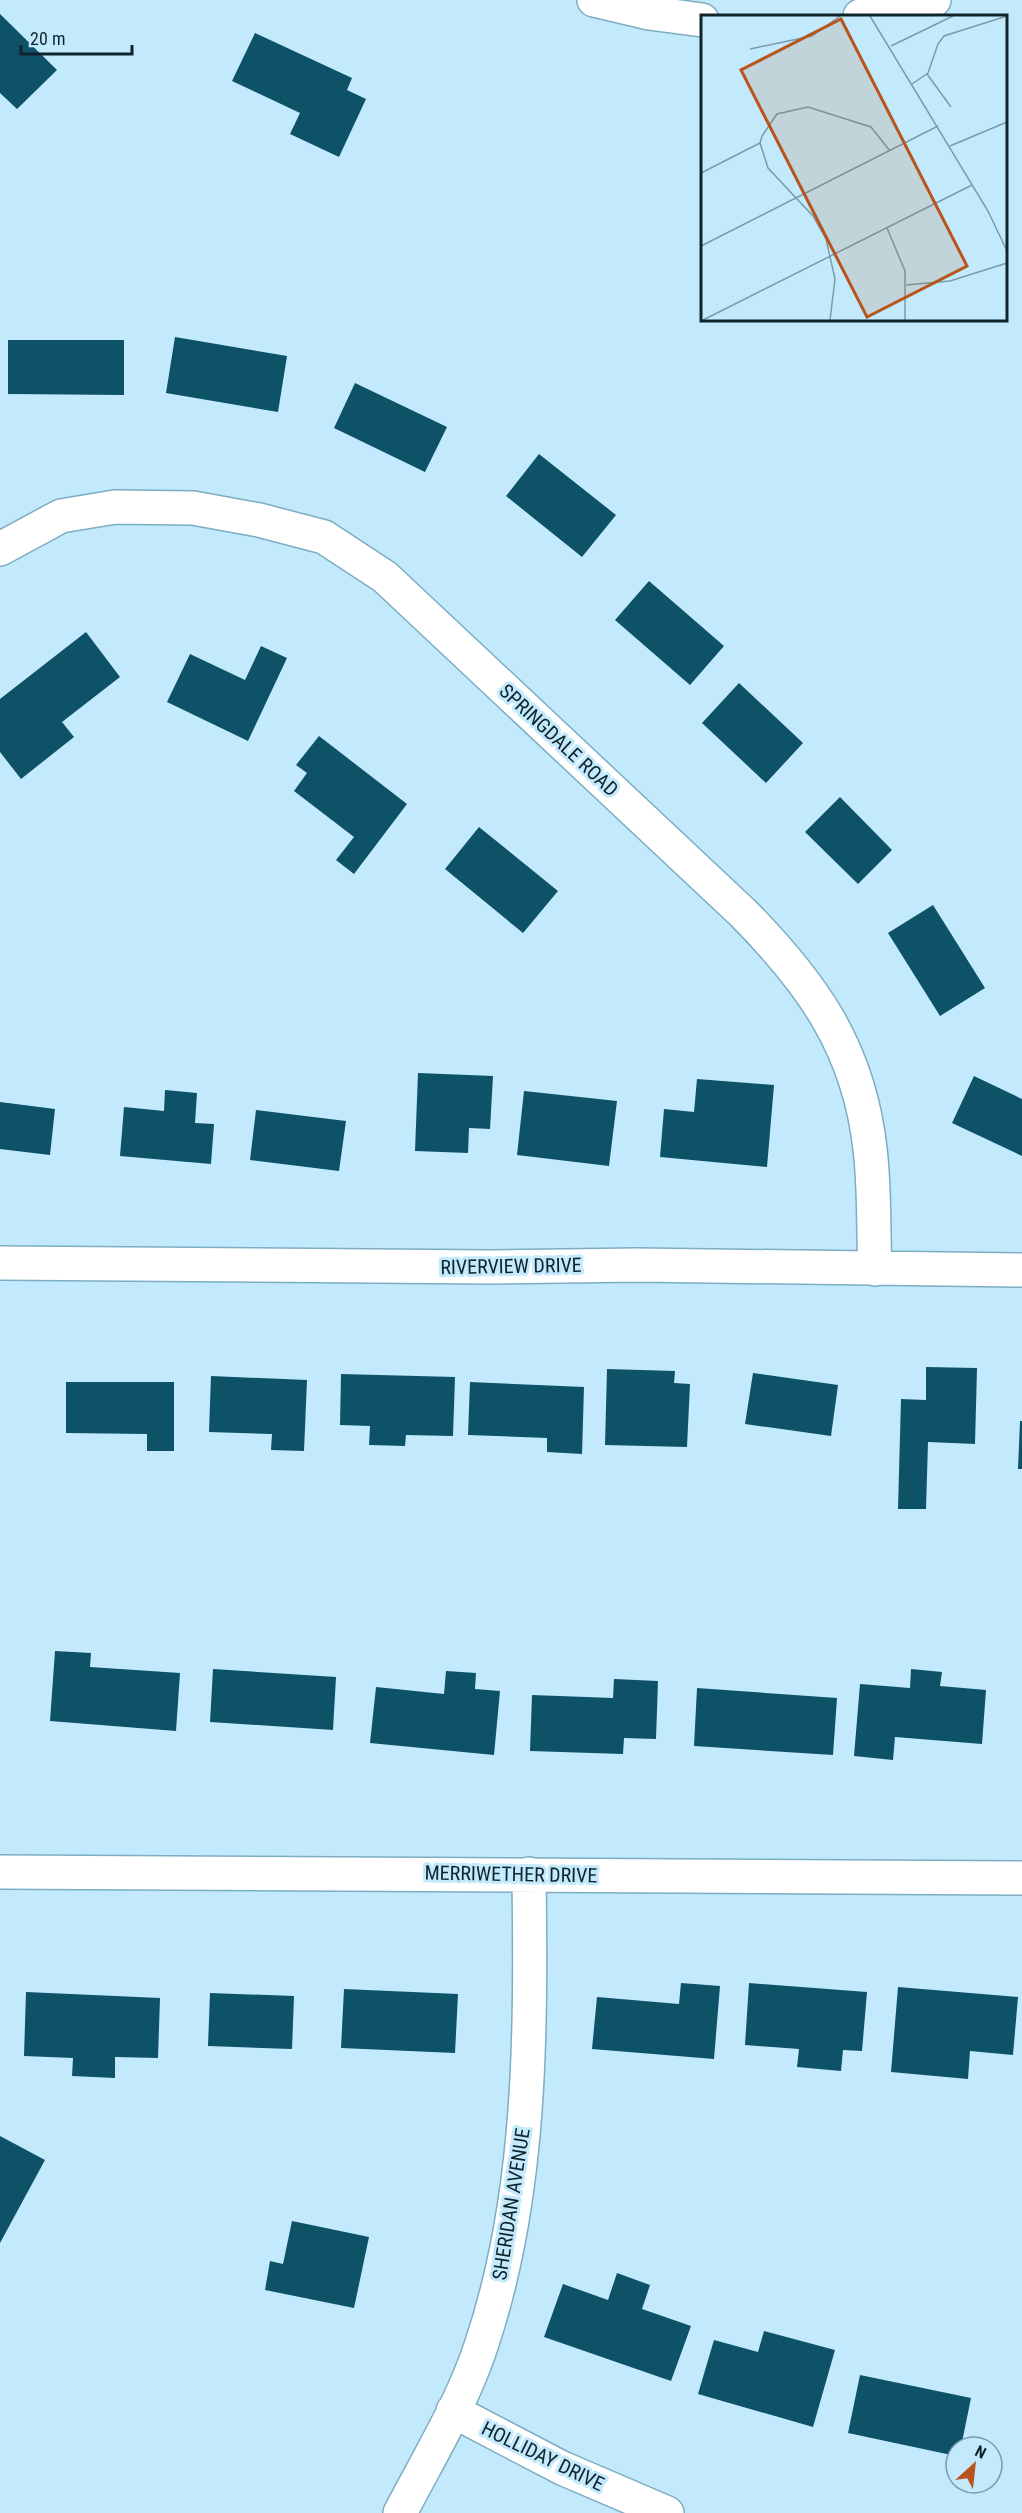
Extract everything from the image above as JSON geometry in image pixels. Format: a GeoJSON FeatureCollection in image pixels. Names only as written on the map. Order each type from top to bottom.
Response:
{"type":"FeatureCollection","features":[{"type":"Feature","properties":{"kind":"street"},"geometry":{"type":"LineString","coordinates":[[594,0],[649,13],[701,20]]}},
{"type":"Feature","properties":{"kind":"street"},"geometry":{"type":"LineString","coordinates":[[865,15],[934,0]]}},
{"type":"Feature","properties":{"kind":"street","name":"SPRINGDALE ROAD"},"geometry":{"type":"LineString","coordinates":[[0,549],[62,516],[115,507],[193,508],[259,520],[324,537],[386,577],[743,913],[786,957],[814,994],[837,1032],[864,1110],[870,1150],[875,1269]]}},
{"type":"Feature","properties":{"kind":"street","name":"RIVERVIEW DRIVE"},"geometry":{"type":"LineString","coordinates":[[0,1263],[479,1267],[637,1265],[1022,1270]]}},
{"type":"Feature","properties":{"kind":"street","name":"MERRIWETHER DRIVE"},"geometry":{"type":"LineString","coordinates":[[0,1872],[1022,1878]]}},
{"type":"Feature","properties":{"kind":"street","name":"SHERIDAN AVENUE"},"geometry":{"type":"LineString","coordinates":[[400,2513],[453,2411],[481,2348],[496,2296],[516,2187],[526,2101],[530,2015],[529,1874]]}},
{"type":"Feature","properties":{"kind":"street","name":"HOLLIDAY DRIVE"},"geometry":{"type":"LineString","coordinates":[[453,2411],[562,2468],[667,2513]]}},
{"type":"Feature","properties":{"kind":"building"},"geometry":{"type":"Polygon","coordinates":[[[0,14],[57,70],[17,109],[0,93],[0,14]]]}},
{"type":"Feature","properties":{"kind":"building"},"geometry":{"type":"Polygon","coordinates":[[[255,33],[352,78],[347,90],[366,99],[339,157],[290,134],[300,113],[232,81],[255,33]]]}},
{"type":"Feature","properties":{"kind":"building"},"geometry":{"type":"Polygon","coordinates":[[[175,337],[287,356],[278,412],[166,393],[175,337]]]}},
{"type":"Feature","properties":{"kind":"building"},"geometry":{"type":"Polygon","coordinates":[[[8,340],[124,340],[124,395],[8,394],[8,340]]]}},
{"type":"Feature","properties":{"kind":"building"},"geometry":{"type":"Polygon","coordinates":[[[355,383],[447,427],[425,472],[334,428],[355,383]]]}},
{"type":"Feature","properties":{"kind":"building"},"geometry":{"type":"Polygon","coordinates":[[[539,454],[616,515],[582,557],[506,496],[539,454]]]}},
{"type":"Feature","properties":{"kind":"building"},"geometry":{"type":"Polygon","coordinates":[[[649,581],[724,646],[690,685],[615,620],[649,581]]]}},
{"type":"Feature","properties":{"kind":"building"},"geometry":{"type":"Polygon","coordinates":[[[86,632],[120,677],[62,722],[74,737],[21,779],[0,752],[0,699],[86,632]]]}},
{"type":"Feature","properties":{"kind":"building"},"geometry":{"type":"Polygon","coordinates":[[[261,646],[287,658],[248,741],[167,702],[190,654],[245,680],[261,646]]]}},
{"type":"Feature","properties":{"kind":"building"},"geometry":{"type":"Polygon","coordinates":[[[739,683],[803,743],[766,783],[702,723],[739,683]]]}},
{"type":"Feature","properties":{"kind":"building"},"geometry":{"type":"Polygon","coordinates":[[[319,736],[407,804],[354,874],[336,860],[354,837],[294,791],[307,773],[296,765],[319,736]]]}},
{"type":"Feature","properties":{"kind":"building"},"geometry":{"type":"Polygon","coordinates":[[[840,797],[892,850],[858,884],[805,832],[840,797]]]}},
{"type":"Feature","properties":{"kind":"building"},"geometry":{"type":"Polygon","coordinates":[[[479,827],[558,891],[523,933],[445,869],[479,827]]]}},
{"type":"Feature","properties":{"kind":"building"},"geometry":{"type":"Polygon","coordinates":[[[933,905],[985,988],[940,1016],[888,933],[933,905]]]}},
{"type":"Feature","properties":{"kind":"building"},"geometry":{"type":"Polygon","coordinates":[[[418,1073],[493,1076],[490,1129],[469,1128],[468,1153],[415,1151],[418,1073]]]}},
{"type":"Feature","properties":{"kind":"building"},"geometry":{"type":"Polygon","coordinates":[[[974,1076],[1022,1099],[1022,1156],[952,1123],[974,1076]]]}},
{"type":"Feature","properties":{"kind":"building"},"geometry":{"type":"Polygon","coordinates":[[[697,1079],[774,1085],[767,1167],[660,1157],[664,1109],[694,1112],[697,1079]]]}},
{"type":"Feature","properties":{"kind":"building"},"geometry":{"type":"Polygon","coordinates":[[[165,1090],[197,1093],[195,1123],[214,1124],[211,1164],[120,1156],[124,1107],[164,1111],[165,1090]]]}},
{"type":"Feature","properties":{"kind":"building"},"geometry":{"type":"Polygon","coordinates":[[[524,1091],[617,1101],[609,1166],[517,1155],[524,1091]]]}},
{"type":"Feature","properties":{"kind":"building"},"geometry":{"type":"Polygon","coordinates":[[[0,1102],[55,1109],[50,1155],[0,1149],[0,1102]]]}},
{"type":"Feature","properties":{"kind":"building"},"geometry":{"type":"Polygon","coordinates":[[[256,1110],[346,1121],[339,1171],[250,1160],[256,1110]]]}},
{"type":"Feature","properties":{"kind":"building"},"geometry":{"type":"Polygon","coordinates":[[[926,1367],[977,1368],[975,1444],[928,1442],[926,1509],[898,1509],[901,1399],[926,1400],[926,1367]]]}},
{"type":"Feature","properties":{"kind":"building"},"geometry":{"type":"Polygon","coordinates":[[[607,1369],[675,1371],[674,1383],[690,1384],[687,1447],[605,1445],[607,1369]]]}},
{"type":"Feature","properties":{"kind":"building"},"geometry":{"type":"Polygon","coordinates":[[[753,1373],[838,1385],[831,1436],[745,1424],[753,1373]]]}},
{"type":"Feature","properties":{"kind":"building"},"geometry":{"type":"Polygon","coordinates":[[[341,1374],[455,1377],[453,1436],[406,1435],[405,1446],[369,1445],[370,1426],[340,1425],[341,1374]]]}},
{"type":"Feature","properties":{"kind":"building"},"geometry":{"type":"Polygon","coordinates":[[[211,1376],[307,1380],[304,1451],[271,1450],[272,1434],[209,1432],[211,1376]]]}},
{"type":"Feature","properties":{"kind":"building"},"geometry":{"type":"Polygon","coordinates":[[[66,1382],[174,1382],[174,1451],[147,1451],[147,1434],[66,1433],[66,1382]]]}},
{"type":"Feature","properties":{"kind":"building"},"geometry":{"type":"Polygon","coordinates":[[[470,1382],[584,1387],[582,1454],[547,1452],[547,1438],[468,1435],[470,1382]]]}},
{"type":"Feature","properties":{"kind":"building"},"geometry":{"type":"Polygon","coordinates":[[[1020,1421],[1022,1421],[1022,1469],[1018,1469],[1020,1421]]]}},
{"type":"Feature","properties":{"kind":"building"},"geometry":{"type":"Polygon","coordinates":[[[55,1651],[91,1653],[90,1667],[180,1673],[176,1731],[50,1721],[55,1651]]]}},
{"type":"Feature","properties":{"kind":"building"},"geometry":{"type":"Polygon","coordinates":[[[213,1669],[336,1677],[333,1730],[210,1722],[213,1669]]]}},
{"type":"Feature","properties":{"kind":"building"},"geometry":{"type":"Polygon","coordinates":[[[911,1669],[942,1672],[940,1686],[986,1690],[982,1744],[895,1737],[893,1760],[854,1756],[860,1684],[910,1688],[911,1669]]]}},
{"type":"Feature","properties":{"kind":"building"},"geometry":{"type":"Polygon","coordinates":[[[446,1671],[476,1673],[475,1689],[500,1691],[494,1755],[370,1743],[376,1687],[444,1694],[446,1671]]]}},
{"type":"Feature","properties":{"kind":"building"},"geometry":{"type":"Polygon","coordinates":[[[614,1679],[658,1681],[656,1739],[624,1738],[623,1754],[530,1751],[532,1695],[613,1698],[614,1679]]]}},
{"type":"Feature","properties":{"kind":"building"},"geometry":{"type":"Polygon","coordinates":[[[697,1688],[837,1698],[833,1755],[694,1746],[697,1688]]]}},
{"type":"Feature","properties":{"kind":"building"},"geometry":{"type":"Polygon","coordinates":[[[681,1983],[720,1986],[714,2059],[592,2049],[597,1997],[679,2004],[681,1983]]]}},
{"type":"Feature","properties":{"kind":"building"},"geometry":{"type":"Polygon","coordinates":[[[749,1983],[867,1992],[862,2051],[843,2050],[841,2071],[797,2067],[799,2049],[745,2045],[749,1983]]]}},
{"type":"Feature","properties":{"kind":"building"},"geometry":{"type":"Polygon","coordinates":[[[898,1987],[1018,1997],[1013,2055],[970,2051],[968,2079],[891,2072],[898,1987]]]}},
{"type":"Feature","properties":{"kind":"building"},"geometry":{"type":"Polygon","coordinates":[[[344,1989],[458,1994],[455,2053],[341,2048],[344,1989]]]}},
{"type":"Feature","properties":{"kind":"building"},"geometry":{"type":"Polygon","coordinates":[[[26,1992],[160,1998],[158,2058],[115,2057],[115,2078],[72,2076],[73,2058],[24,2056],[26,1992]]]}},
{"type":"Feature","properties":{"kind":"building"},"geometry":{"type":"Polygon","coordinates":[[[210,1993],[294,1996],[292,2049],[208,2046],[210,1993]]]}},
{"type":"Feature","properties":{"kind":"building"},"geometry":{"type":"Polygon","coordinates":[[[0,2136],[45,2160],[0,2243],[0,2136]]]}},
{"type":"Feature","properties":{"kind":"building"},"geometry":{"type":"Polygon","coordinates":[[[292,2221],[369,2237],[354,2308],[265,2290],[270,2261],[283,2264],[292,2221]]]}},
{"type":"Feature","properties":{"kind":"building"},"geometry":{"type":"Polygon","coordinates":[[[617,2273],[650,2285],[642,2309],[691,2326],[671,2381],[544,2337],[563,2284],[608,2300],[617,2273]]]}},
{"type":"Feature","properties":{"kind":"building"},"geometry":{"type":"Polygon","coordinates":[[[764,2331],[835,2350],[813,2427],[698,2394],[714,2340],[758,2352],[764,2331]]]}},
{"type":"Feature","properties":{"kind":"building"},"geometry":{"type":"Polygon","coordinates":[[[860,2375],[971,2398],[963,2435],[944,2435],[944,2453],[848,2433],[860,2375]]]}}]}
